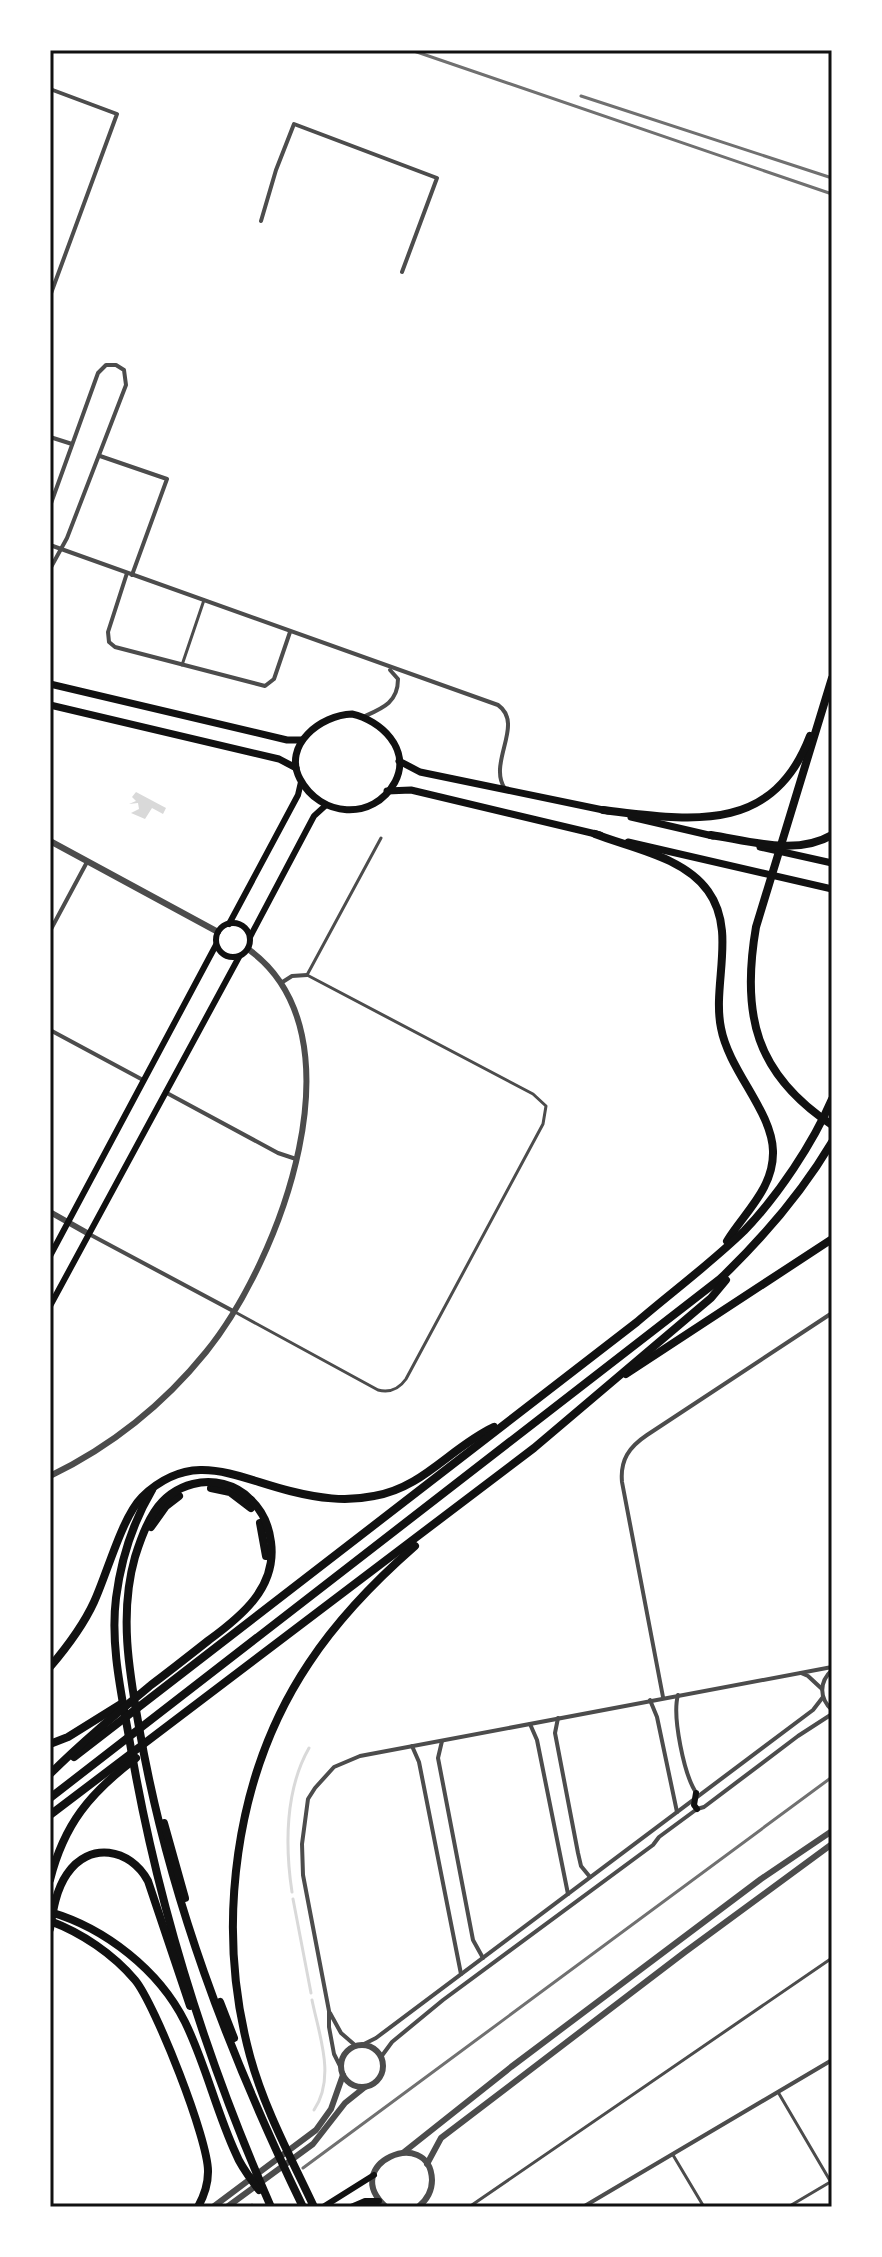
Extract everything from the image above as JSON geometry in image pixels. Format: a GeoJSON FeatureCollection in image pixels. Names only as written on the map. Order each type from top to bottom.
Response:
{"type":"FeatureCollection","features":[{"type":"Feature","properties":{"kind":"highway"},"geometry":{"type":"LineString","coordinates":[[603,810],[686,819],[723,816],[751,806],[775,789],[801,759],[831,680]]}},
{"type":"Feature","properties":{"kind":"highway"},"geometry":{"type":"LineString","coordinates":[[831,680],[756,927],[750,961],[750,999],[758,1038],[772,1068],[801,1103],[832,1125]]}},
{"type":"Feature","properties":{"kind":"highway"},"geometry":{"type":"LineString","coordinates":[[595,834],[673,863],[708,890],[716,907],[722,948],[720,1027],[725,1047],[764,1120],[773,1149],[769,1180],[720,1251]]}},
{"type":"Feature","properties":{"kind":"highway"},"geometry":{"type":"LineString","coordinates":[[711,835],[789,847],[818,843],[832,835]]}},
{"type":"Feature","properties":{"kind":"highway"},"geometry":{"type":"LineString","coordinates":[[50,1774],[258,1617],[637,1322],[720,1251],[744,1230],[773,1196],[832,1099]]}},
{"type":"Feature","properties":{"kind":"highway"},"geometry":{"type":"LineString","coordinates":[[50,1815],[457,1508],[711,1298],[807,1182],[832,1142]]}},
{"type":"Feature","properties":{"kind":"highway"},"geometry":{"type":"LineString","coordinates":[[593,1398],[832,1239]]}},
{"type":"Feature","properties":{"kind":"highway"},"geometry":{"type":"LineString","coordinates":[[50,1798],[674,1317],[750,1250]]}},
{"type":"Feature","properties":{"kind":"highway"},"geometry":{"type":"LineString","coordinates":[[50,1667],[93,1604],[134,1507],[176,1474],[211,1469],[318,1497],[345,1500],[375,1496],[399,1490],[421,1478],[483,1432],[511,1418]]}},
{"type":"Feature","properties":{"kind":"highway"},"geometry":{"type":"LineString","coordinates":[[50,1774],[88,1737],[152,1685],[211,1639],[262,1579],[267,1552],[260,1522],[251,1507],[230,1492],[201,1488],[174,1498],[158,1515],[138,1563],[131,1612],[132,1675],[148,1763],[195,1929],[218,1998],[306,2207]]}},
{"type":"Feature","properties":{"kind":"highway"},"geometry":{"type":"LineString","coordinates":[[152,1490],[129,1535],[117,1591],[116,1638],[120,1685],[135,1774],[164,1901],[206,2044]]}},
{"type":"Feature","properties":{"kind":"highway"},"geometry":{"type":"LineString","coordinates":[[314,2207],[272,2131],[250,2057],[236,1986],[233,1932],[237,1862],[250,1796],[274,1726],[308,1664],[354,1605],[457,1508]]}},
{"type":"Feature","properties":{"kind":"highway"},"geometry":{"type":"LineString","coordinates":[[50,1880],[71,1823],[90,1798],[241,1672]]}},
{"type":"Feature","properties":{"kind":"highway"},"geometry":{"type":"LineString","coordinates":[[50,1744],[68,1737],[152,1685]]}},
{"type":"Feature","properties":{"kind":"highway"},"geometry":{"type":"LineString","coordinates":[[50,1929],[61,1885],[82,1859],[104,1851],[125,1855],[134,1861],[148,1881],[182,1986],[270,2207]]}},
{"type":"Feature","properties":{"kind":"highway"},"geometry":{"type":"LineString","coordinates":[[50,1912],[113,1957],[137,1982],[156,2016],[198,2127],[208,2170],[204,2195],[198,2207]]}},
{"type":"Feature","properties":{"kind":"highway"},"geometry":{"type":"LineString","coordinates":[[50,1921],[90,1927],[129,1954],[169,1998],[196,2046],[237,2157],[270,2207]]}},
{"type":"Feature","properties":{"kind":"main road"},"geometry":{"type":"LineString","coordinates":[[50,684],[287,740],[302,740]]}},
{"type":"Feature","properties":{"kind":"main road"},"geometry":{"type":"LineString","coordinates":[[50,705],[279,759],[296,768]]}},
{"type":"Feature","properties":{"kind":"main road"},"geometry":{"type":"LineString","coordinates":[[340,715],[363,717],[375,722],[388,734],[399,761],[396,781],[375,802],[360,809],[342,810],[325,806],[301,782],[296,768],[302,740],[330,718],[340,715]]}},
{"type":"Feature","properties":{"kind":"main road"},"geometry":{"type":"LineString","coordinates":[[399,761],[414,770],[832,863]]}},
{"type":"Feature","properties":{"kind":"main road"},"geometry":{"type":"LineString","coordinates":[[50,1256],[216,945],[218,932],[229,924],[298,795],[301,782]]}},
{"type":"Feature","properties":{"kind":"main road"},"geometry":{"type":"LineString","coordinates":[[387,791],[411,790],[832,889]]}},
{"type":"Feature","properties":{"kind":"main road"},"geometry":{"type":"LineString","coordinates":[[50,1305],[239,957],[248,949],[250,937],[314,816],[325,806]]}},
{"type":"Feature","properties":{"kind":"main road"},"geometry":{"type":"LineString","coordinates":[[229,924],[244,927],[250,937]]}},
{"type":"Feature","properties":{"kind":"main road"},"geometry":{"type":"LineString","coordinates":[[216,945],[223,955],[239,957]]}},
{"type":"Feature","properties":{"kind":"main road"},"geometry":{"type":"LineString","coordinates":[[696,1796],[694,1805],[697,1809]]}},
{"type":"Feature","properties":{"kind":"main road"},"geometry":{"type":"LineString","coordinates":[[323,2207],[374,2175]]}},
{"type":"Feature","properties":{"kind":"main road"},"geometry":{"type":"LineString","coordinates":[[351,2207],[365,2201],[379,2201]]}},
{"type":"Feature","properties":{"kind":"street"},"geometry":{"type":"LineString","coordinates":[[50,89],[117,114],[50,296]]}},
{"type":"Feature","properties":{"kind":"street"},"geometry":{"type":"LineString","coordinates":[[261,221],[294,124],[437,178],[402,272]]}},
{"type":"Feature","properties":{"kind":"street"},"geometry":{"type":"LineString","coordinates":[[50,506],[98,373],[106,365],[116,365],[124,370],[126,385],[62,549],[50,569]]}},
{"type":"Feature","properties":{"kind":"street"},"geometry":{"type":"LineString","coordinates":[[50,437],[72,444]]}},
{"type":"Feature","properties":{"kind":"street"},"geometry":{"type":"LineString","coordinates":[[100,456],[167,479],[108,632],[109,642],[115,647],[265,686],[274,679],[290,632]]}},
{"type":"Feature","properties":{"kind":"street"},"geometry":{"type":"LineString","coordinates":[[50,545],[498,705],[508,715],[499,771],[505,789]]}},
{"type":"Feature","properties":{"kind":"street"},"geometry":{"type":"LineString","coordinates":[[181,665],[204,600]]}},
{"type":"Feature","properties":{"kind":"street"},"geometry":{"type":"LineString","coordinates":[[363,717],[387,705],[398,690],[398,679],[382,664]]}},
{"type":"Feature","properties":{"kind":"street"},"geometry":{"type":"LineString","coordinates":[[307,975],[381,838]]}},
{"type":"Feature","properties":{"kind":"street"},"geometry":{"type":"LineString","coordinates":[[50,841],[218,932]]}},
{"type":"Feature","properties":{"kind":"street"},"geometry":{"type":"LineString","coordinates":[[50,931],[88,861]]}},
{"type":"Feature","properties":{"kind":"street"},"geometry":{"type":"LineString","coordinates":[[50,1476],[116,1437],[155,1406],[207,1352],[235,1312],[274,1235],[296,1159],[305,1085],[304,1043],[299,1020],[281,983],[248,949]]}},
{"type":"Feature","properties":{"kind":"street"},"geometry":{"type":"LineString","coordinates":[[50,1212],[378,1390],[396,1389],[403,1383],[532,1145],[546,1115],[546,1106],[533,1094],[307,975],[292,976],[281,983]]}},
{"type":"Feature","properties":{"kind":"street"},"geometry":{"type":"LineString","coordinates":[[50,1030],[144,1081]]}},
{"type":"Feature","properties":{"kind":"street"},"geometry":{"type":"LineString","coordinates":[[165,1092],[278,1153],[296,1159]]}},
{"type":"Feature","properties":{"kind":"street"},"geometry":{"type":"LineString","coordinates":[[663,1697],[623,1490],[621,1471],[625,1457],[647,1435],[832,1313]]}},
{"type":"Feature","properties":{"kind":"street"},"geometry":{"type":"LineString","coordinates":[[365,2087],[349,2083],[334,2054],[329,2011],[303,1875],[302,1844],[306,1809],[311,1793],[326,1774],[343,1762],[412,1746],[832,1668]]}},
{"type":"Feature","properties":{"kind":"street"},"geometry":{"type":"LineString","coordinates":[[381,2057],[395,2039],[480,1973],[697,1809],[704,1807],[832,1712],[822,1689],[826,1675],[832,1668]]}},
{"type":"Feature","properties":{"kind":"street"},"geometry":{"type":"LineString","coordinates":[[798,1673],[808,1676],[822,1689]]}},
{"type":"Feature","properties":{"kind":"street"},"geometry":{"type":"LineString","coordinates":[[678,1695],[676,1713],[688,1775],[696,1796]]}},
{"type":"Feature","properties":{"kind":"street"},"geometry":{"type":"LineString","coordinates":[[213,2207],[316,2130],[331,2109],[344,2055],[376,2038],[813,1710],[823,1697]]}},
{"type":"Feature","properties":{"kind":"street"},"geometry":{"type":"LineString","coordinates":[[650,1700],[657,1717],[677,1812]]}},
{"type":"Feature","properties":{"kind":"street"},"geometry":{"type":"LineString","coordinates":[[558,1718],[555,1733],[578,1853],[590,1877]]}},
{"type":"Feature","properties":{"kind":"street"},"geometry":{"type":"LineString","coordinates":[[530,1724],[537,1740],[568,1894]]}},
{"type":"Feature","properties":{"kind":"street"},"geometry":{"type":"LineString","coordinates":[[442,1741],[438,1758],[473,1940],[480,1958],[477,1968],[480,1973]]}},
{"type":"Feature","properties":{"kind":"street"},"geometry":{"type":"LineString","coordinates":[[412,1746],[419,1762],[461,1974]]}},
{"type":"Feature","properties":{"kind":"street"},"geometry":{"type":"LineString","coordinates":[[404,2152],[511,2067],[749,1889],[832,1831]]}},
{"type":"Feature","properties":{"kind":"street"},"geometry":{"type":"LineString","coordinates":[[427,2164],[441,2138],[832,1844]]}},
{"type":"Feature","properties":{"kind":"street"},"geometry":{"type":"LineString","coordinates":[[584,1894],[581,1887],[585,1872]]}},
{"type":"Feature","properties":{"kind":"street"},"geometry":{"type":"LineString","coordinates":[[469,2207],[832,1958]]}},
{"type":"Feature","properties":{"kind":"street"},"geometry":{"type":"LineString","coordinates":[[227,2207],[313,2144],[348,2099],[374,2084],[380,2076],[383,2067],[381,2057],[375,2050],[359,2046],[338,2030],[329,2011]]}},
{"type":"Feature","properties":{"kind":"street"},"geometry":{"type":"LineString","coordinates":[[583,2207],[832,2060]]}},
{"type":"Feature","properties":{"kind":"street"},"geometry":{"type":"LineString","coordinates":[[778,2092],[832,2182],[788,2207]]}},
{"type":"Feature","properties":{"kind":"street"},"geometry":{"type":"LineString","coordinates":[[386,2207],[379,2201],[373,2184],[374,2175],[380,2163],[390,2155],[404,2152],[417,2155],[427,2164],[432,2174],[430,2195],[433,2206]]}},
{"type":"Feature","properties":{"kind":"street"},"geometry":{"type":"LineString","coordinates":[[673,2154],[704,2207]]}},
{"type":"Feature","properties":{"kind":"street"},"geometry":{"type":"LineString","coordinates":[[418,2207],[430,2195]]}},
{"type":"Feature","properties":{"kind":"shaded area"},"geometry":{"type":"Polygon","coordinates":[[[136,792],[166,808],[163,814],[152,808],[145,819],[131,813],[139,809],[138,803],[129,804],[136,801],[132,797],[136,792]]]}},
{"type":"Feature","properties":{"kind":"waterway"},"geometry":{"type":"LineString","coordinates":[[292,1892],[288,1856],[291,1800],[309,1748]]}},
{"type":"Feature","properties":{"kind":"waterway"},"geometry":{"type":"LineString","coordinates":[[293,1899],[311,1993]]}},
{"type":"Feature","properties":{"kind":"waterway"},"geometry":{"type":"LineString","coordinates":[[312,2000],[325,2070],[321,2097],[314,2110]]}},
{"type":"Feature","properties":{"kind":"railway"},"geometry":{"type":"LineString","coordinates":[[411,50],[832,194]]}},
{"type":"Feature","properties":{"kind":"railway"},"geometry":{"type":"LineString","coordinates":[[581,96],[832,178]]}},
{"type":"Feature","properties":{"kind":"railway"},"geometry":{"type":"LineString","coordinates":[[303,2168],[832,1777]]}}]}
